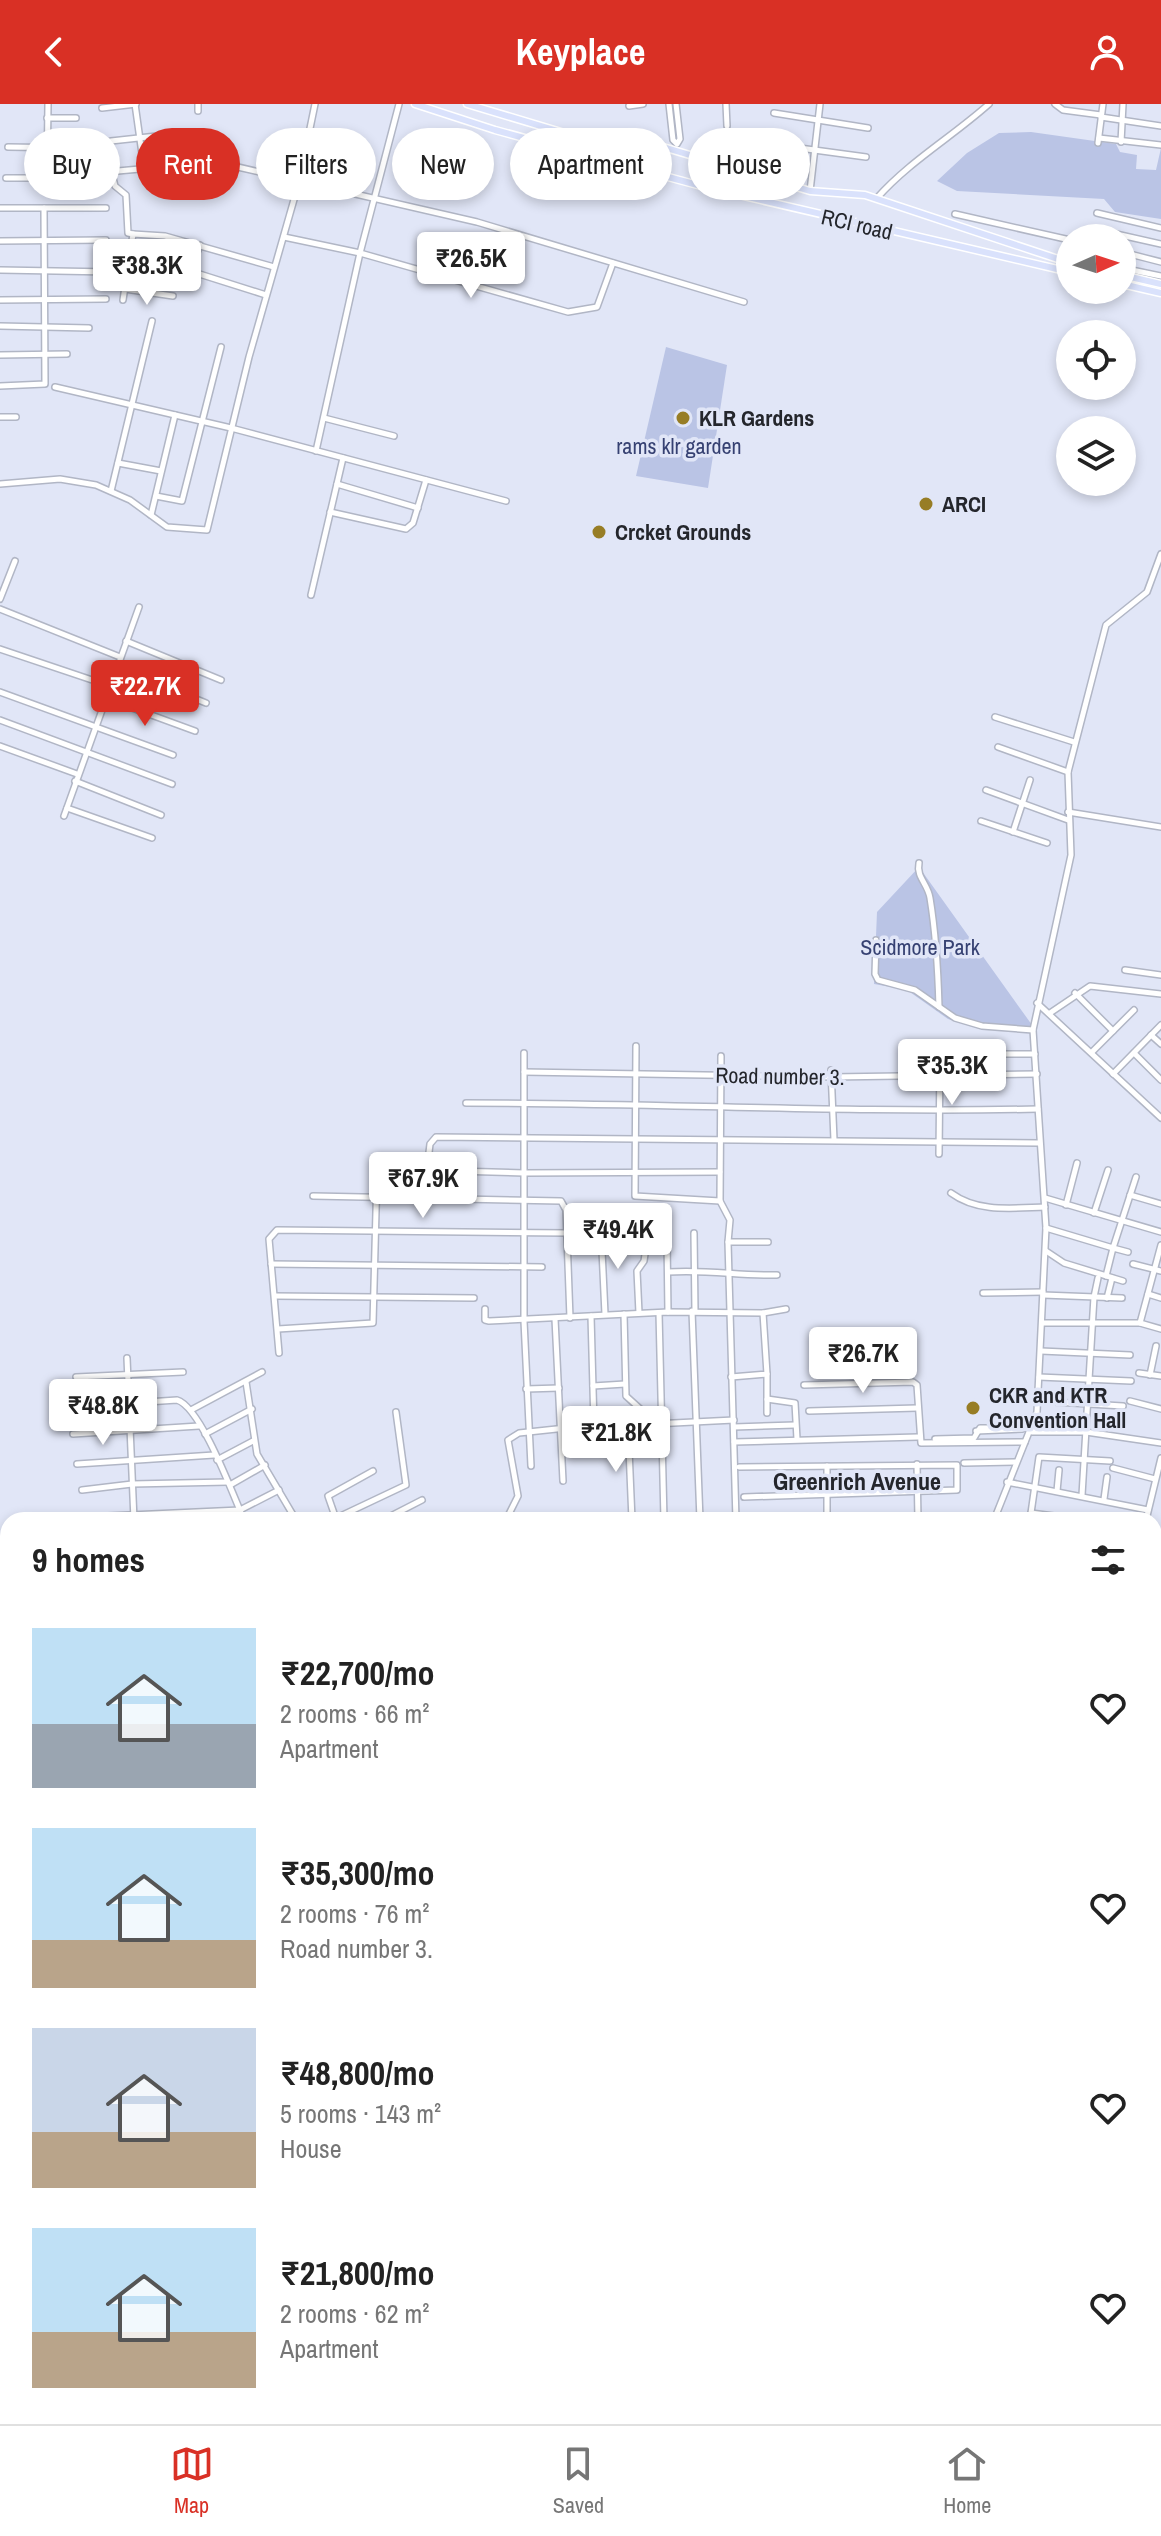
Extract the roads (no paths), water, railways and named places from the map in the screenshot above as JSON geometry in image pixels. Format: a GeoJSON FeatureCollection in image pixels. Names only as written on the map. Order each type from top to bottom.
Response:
{"type":"FeatureCollection","features":[{"type":"Feature","properties":{"kind":"main road","name":"RCI road"},"geometry":{"type":"LineString","coordinates":[[415,104],[495,130],[688,181]]}},
{"type":"Feature","properties":{"kind":"main road"},"geometry":{"type":"LineString","coordinates":[[467,104],[562,133],[643,142],[688,151]]}},
{"type":"Feature","properties":{"kind":"main road"},"geometry":{"type":"LineString","coordinates":[[810,191],[877,198],[975,234],[1056,259]]}},
{"type":"Feature","properties":{"kind":"main road","name":"RCI road"},"geometry":{"type":"LineString","coordinates":[[762,200],[1056,269]]}},
{"type":"Feature","properties":{"kind":"main road"},"geometry":{"type":"LineString","coordinates":[[971,249],[975,234]]}},
{"type":"Feature","properties":{"kind":"main road"},"geometry":{"type":"LineString","coordinates":[[1136,278],[1161,284]]}},
{"type":"Feature","properties":{"kind":"main road"},"geometry":{"type":"LineString","coordinates":[[1136,287],[1161,293]]}},
{"type":"Feature","properties":{"kind":"street"},"geometry":{"type":"LineString","coordinates":[[47,128],[48,104]]}},
{"type":"Feature","properties":{"kind":"street"},"geometry":{"type":"LineString","coordinates":[[102,108],[136,104],[139,128]]}},
{"type":"Feature","properties":{"kind":"street"},"geometry":{"type":"LineString","coordinates":[[310,128],[315,104]]}},
{"type":"Feature","properties":{"kind":"street"},"geometry":{"type":"LineString","coordinates":[[376,191],[399,104]]}},
{"type":"Feature","properties":{"kind":"street"},"geometry":{"type":"LineString","coordinates":[[629,106],[643,104]]}},
{"type":"Feature","properties":{"kind":"street"},"geometry":{"type":"LineString","coordinates":[[669,104],[676,147]]}},
{"type":"Feature","properties":{"kind":"street"},"geometry":{"type":"LineString","coordinates":[[676,104],[680,139],[676,147]]}},
{"type":"Feature","properties":{"kind":"street"},"geometry":{"type":"LineString","coordinates":[[726,104],[727,126]]}},
{"type":"Feature","properties":{"kind":"street"},"geometry":{"type":"LineString","coordinates":[[810,191],[820,104]]}},
{"type":"Feature","properties":{"kind":"street"},"geometry":{"type":"LineString","coordinates":[[877,198],[912,161],[948,140],[989,104]]}},
{"type":"Feature","properties":{"kind":"street"},"geometry":{"type":"LineString","coordinates":[[1055,104],[1063,110],[1161,126]]}},
{"type":"Feature","properties":{"kind":"street"},"geometry":{"type":"LineString","coordinates":[[1103,104],[1098,140],[1161,145]]}},
{"type":"Feature","properties":{"kind":"street"},"geometry":{"type":"LineString","coordinates":[[1121,142],[1123,104]]}},
{"type":"Feature","properties":{"kind":"street"},"geometry":{"type":"LineString","coordinates":[[774,113],[868,128]]}},
{"type":"Feature","properties":{"kind":"street"},"geometry":{"type":"LineString","coordinates":[[47,118],[76,118]]}},
{"type":"Feature","properties":{"kind":"street"},"geometry":{"type":"LineString","coordinates":[[8,147],[24,147]]}},
{"type":"Feature","properties":{"kind":"street"},"geometry":{"type":"LineString","coordinates":[[810,149],[866,157]]}},
{"type":"Feature","properties":{"kind":"street"},"geometry":{"type":"LineString","coordinates":[[6,178],[24,178]]}},
{"type":"Feature","properties":{"kind":"street"},"geometry":{"type":"LineString","coordinates":[[120,190],[126,195],[128,233],[165,236],[274,267]]}},
{"type":"Feature","properties":{"kind":"street"},"geometry":{"type":"LineString","coordinates":[[376,199],[477,222],[744,302]]}},
{"type":"Feature","properties":{"kind":"street"},"geometry":{"type":"LineString","coordinates":[[0,484],[60,479],[111,491],[176,530],[207,530],[266,295],[294,200]]}},
{"type":"Feature","properties":{"kind":"street"},"geometry":{"type":"LineString","coordinates":[[316,451],[374,200]]}},
{"type":"Feature","properties":{"kind":"street"},"geometry":{"type":"LineString","coordinates":[[0,208],[106,208]]}},
{"type":"Feature","properties":{"kind":"street"},"geometry":{"type":"LineString","coordinates":[[0,386],[45,384],[44,208]]}},
{"type":"Feature","properties":{"kind":"street"},"geometry":{"type":"LineString","coordinates":[[1097,213],[1161,228]]}},
{"type":"Feature","properties":{"kind":"street"},"geometry":{"type":"LineString","coordinates":[[955,214],[1056,237]]}},
{"type":"Feature","properties":{"kind":"street"},"geometry":{"type":"LineString","coordinates":[[123,300],[133,234]]}},
{"type":"Feature","properties":{"kind":"street"},"geometry":{"type":"LineString","coordinates":[[284,237],[360,253],[568,312],[591,311],[597,307],[613,263]]}},
{"type":"Feature","properties":{"kind":"street"},"geometry":{"type":"LineString","coordinates":[[0,241],[106,240]]}},
{"type":"Feature","properties":{"kind":"street"},"geometry":{"type":"LineString","coordinates":[[1136,240],[1161,244]]}},
{"type":"Feature","properties":{"kind":"street"},"geometry":{"type":"LineString","coordinates":[[190,271],[200,245]]}},
{"type":"Feature","properties":{"kind":"street"},"geometry":{"type":"LineString","coordinates":[[1136,256],[1161,262]]}},
{"type":"Feature","properties":{"kind":"street"},"geometry":{"type":"LineString","coordinates":[[129,260],[190,271],[266,295]]}},
{"type":"Feature","properties":{"kind":"street"},"geometry":{"type":"LineString","coordinates":[[0,270],[111,272]]}},
{"type":"Feature","properties":{"kind":"street"},"geometry":{"type":"LineString","coordinates":[[1136,271],[1161,276]]}},
{"type":"Feature","properties":{"kind":"street"},"geometry":{"type":"LineString","coordinates":[[125,289],[173,296]]}},
{"type":"Feature","properties":{"kind":"street"},"geometry":{"type":"LineString","coordinates":[[0,300],[106,299]]}},
{"type":"Feature","properties":{"kind":"street"},"geometry":{"type":"LineString","coordinates":[[111,491],[152,321]]}},
{"type":"Feature","properties":{"kind":"street"},"geometry":{"type":"LineString","coordinates":[[0,326],[89,328]]}},
{"type":"Feature","properties":{"kind":"street"},"geometry":{"type":"LineString","coordinates":[[156,496],[182,501],[221,347]]}},
{"type":"Feature","properties":{"kind":"street"},"geometry":{"type":"LineString","coordinates":[[0,355],[67,354]]}},
{"type":"Feature","properties":{"kind":"street"},"geometry":{"type":"LineString","coordinates":[[55,387],[231,428],[506,501]]}},
{"type":"Feature","properties":{"kind":"street"},"geometry":{"type":"LineString","coordinates":[[151,515],[175,415]]}},
{"type":"Feature","properties":{"kind":"street"},"geometry":{"type":"LineString","coordinates":[[0,417],[16,417]]}},
{"type":"Feature","properties":{"kind":"street"},"geometry":{"type":"LineString","coordinates":[[324,418],[394,436]]}},
{"type":"Feature","properties":{"kind":"street"},"geometry":{"type":"LineString","coordinates":[[311,595],[343,458]]}},
{"type":"Feature","properties":{"kind":"street"},"geometry":{"type":"LineString","coordinates":[[118,463],[161,471]]}},
{"type":"Feature","properties":{"kind":"street"},"geometry":{"type":"LineString","coordinates":[[330,512],[401,531],[413,523],[426,480]]}},
{"type":"Feature","properties":{"kind":"street"},"geometry":{"type":"LineString","coordinates":[[337,484],[418,508]]}},
{"type":"Feature","properties":{"kind":"street"},"geometry":{"type":"LineString","coordinates":[[997,1512],[1015,1462],[1032,1430],[1038,1401],[1046,1228],[1033,1030],[1069,867],[1068,772],[1106,625],[1151,585],[1161,557]]}},
{"type":"Feature","properties":{"kind":"street"},"geometry":{"type":"LineString","coordinates":[[0,599],[15,561]]}},
{"type":"Feature","properties":{"kind":"street"},"geometry":{"type":"LineString","coordinates":[[1151,585],[1161,585]]}},
{"type":"Feature","properties":{"kind":"street"},"geometry":{"type":"LineString","coordinates":[[64,816],[139,607]]}},
{"type":"Feature","properties":{"kind":"street"},"geometry":{"type":"LineString","coordinates":[[0,609],[120,657]]}},
{"type":"Feature","properties":{"kind":"street"},"geometry":{"type":"LineString","coordinates":[[126,641],[221,680]]}},
{"type":"Feature","properties":{"kind":"street"},"geometry":{"type":"LineString","coordinates":[[0,649],[110,686]]}},
{"type":"Feature","properties":{"kind":"street"},"geometry":{"type":"LineString","coordinates":[[117,667],[206,703]]}},
{"type":"Feature","properties":{"kind":"street"},"geometry":{"type":"LineString","coordinates":[[0,692],[173,755]]}},
{"type":"Feature","properties":{"kind":"street"},"geometry":{"type":"LineString","coordinates":[[105,698],[195,731]]}},
{"type":"Feature","properties":{"kind":"street"},"geometry":{"type":"LineString","coordinates":[[995,717],[1074,742]]}},
{"type":"Feature","properties":{"kind":"street"},"geometry":{"type":"LineString","coordinates":[[0,720],[172,784]]}},
{"type":"Feature","properties":{"kind":"street"},"geometry":{"type":"LineString","coordinates":[[0,746],[161,815]]}},
{"type":"Feature","properties":{"kind":"street"},"geometry":{"type":"LineString","coordinates":[[998,747],[1068,772]]}},
{"type":"Feature","properties":{"kind":"street"},"geometry":{"type":"LineString","coordinates":[[1013,832],[1030,780]]}},
{"type":"Feature","properties":{"kind":"street"},"geometry":{"type":"LineString","coordinates":[[986,790],[1068,820]]}},
{"type":"Feature","properties":{"kind":"street"},"geometry":{"type":"LineString","coordinates":[[67,808],[152,838]]}},
{"type":"Feature","properties":{"kind":"street"},"geometry":{"type":"LineString","coordinates":[[1068,812],[1161,827]]}},
{"type":"Feature","properties":{"kind":"street"},"geometry":{"type":"LineString","coordinates":[[981,821],[1047,843]]}},
{"type":"Feature","properties":{"kind":"street"},"geometry":{"type":"LineString","coordinates":[[919,863],[918,870],[930,892],[936,925],[939,1007]]}},
{"type":"Feature","properties":{"kind":"street"},"geometry":{"type":"LineString","coordinates":[[876,940],[875,974],[878,980],[915,990],[946,1014],[982,1026],[1033,1030]]}},
{"type":"Feature","properties":{"kind":"street"},"geometry":{"type":"LineString","coordinates":[[1125,970],[1161,975]]}},
{"type":"Feature","properties":{"kind":"street"},"geometry":{"type":"LineString","coordinates":[[1050,1013],[1083,987],[1099,986],[1161,994]]}},
{"type":"Feature","properties":{"kind":"street"},"geometry":{"type":"LineString","coordinates":[[1075,993],[1113,1031]]}},
{"type":"Feature","properties":{"kind":"street"},"geometry":{"type":"LineString","coordinates":[[1037,1003],[1161,1118]]}},
{"type":"Feature","properties":{"kind":"street"},"geometry":{"type":"LineString","coordinates":[[1092,1052],[1134,1010]]}},
{"type":"Feature","properties":{"kind":"street"},"geometry":{"type":"LineString","coordinates":[[1113,1074],[1161,1025]]}},
{"type":"Feature","properties":{"kind":"street"},"geometry":{"type":"LineString","coordinates":[[1151,1035],[1161,1044]]}},
{"type":"Feature","properties":{"kind":"street"},"geometry":{"type":"LineString","coordinates":[[636,1046],[637,1198],[720,1201]]}},
{"type":"Feature","properties":{"kind":"street"},"geometry":{"type":"LineString","coordinates":[[524,1053],[524,1321],[531,1466]]}},
{"type":"Feature","properties":{"kind":"street"},"geometry":{"type":"LineString","coordinates":[[1134,1053],[1161,1080]]}},
{"type":"Feature","properties":{"kind":"street"},"geometry":{"type":"LineString","coordinates":[[980,1054],[1035,1054]]}},
{"type":"Feature","properties":{"kind":"street"},"geometry":{"type":"LineString","coordinates":[[721,1056],[718,1139],[720,1201],[730,1220],[728,1242],[736,1512]]}},
{"type":"Feature","properties":{"kind":"street"},"geometry":{"type":"LineString","coordinates":[[939,1154],[937,1111],[940,1059]]}},
{"type":"Feature","properties":{"kind":"street"},"geometry":{"type":"LineString","coordinates":[[831,1070],[834,1140]]}},
{"type":"Feature","properties":{"kind":"street","name":"Road number 3."},"geometry":{"type":"LineString","coordinates":[[524,1072],[832,1077],[1037,1074]]}},
{"type":"Feature","properties":{"kind":"street"},"geometry":{"type":"LineString","coordinates":[[466,1103],[720,1104],[937,1111],[1038,1109]]}},
{"type":"Feature","properties":{"kind":"street"},"geometry":{"type":"LineString","coordinates":[[427,1169],[430,1144],[436,1137],[1039,1143]]}},
{"type":"Feature","properties":{"kind":"street"},"geometry":{"type":"LineString","coordinates":[[1066,1205],[1077,1163]]}},
{"type":"Feature","properties":{"kind":"street"},"geometry":{"type":"LineString","coordinates":[[278,1329],[369,1325],[374,1321],[374,1234],[381,1169],[636,1174],[720,1172]]}},
{"type":"Feature","properties":{"kind":"street"},"geometry":{"type":"LineString","coordinates":[[1094,1213],[1108,1170]]}},
{"type":"Feature","properties":{"kind":"street"},"geometry":{"type":"LineString","coordinates":[[1107,1298],[1113,1248],[1136,1177]]}},
{"type":"Feature","properties":{"kind":"street"},"geometry":{"type":"LineString","coordinates":[[951,1193],[964,1203],[996,1208],[1045,1207]]}},
{"type":"Feature","properties":{"kind":"street"},"geometry":{"type":"LineString","coordinates":[[1130,1195],[1161,1204]]}},
{"type":"Feature","properties":{"kind":"street"},"geometry":{"type":"LineString","coordinates":[[313,1196],[554,1199],[564,1204],[568,1233],[570,1318]]}},
{"type":"Feature","properties":{"kind":"street"},"geometry":{"type":"LineString","coordinates":[[1045,1198],[1161,1232]]}},
{"type":"Feature","properties":{"kind":"street"},"geometry":{"type":"LineString","coordinates":[[1046,1228],[1128,1252]]}},
{"type":"Feature","properties":{"kind":"street"},"geometry":{"type":"LineString","coordinates":[[601,1229],[605,1314]]}},
{"type":"Feature","properties":{"kind":"street"},"geometry":{"type":"LineString","coordinates":[[279,1353],[269,1239],[277,1230],[374,1234],[568,1233]]}},
{"type":"Feature","properties":{"kind":"street"},"geometry":{"type":"LineString","coordinates":[[694,1233],[700,1512]]}},
{"type":"Feature","properties":{"kind":"street"},"geometry":{"type":"LineString","coordinates":[[667,1240],[668,1312]]}},
{"type":"Feature","properties":{"kind":"street"},"geometry":{"type":"LineString","coordinates":[[639,1313],[637,1271],[644,1261],[647,1241]]}},
{"type":"Feature","properties":{"kind":"street"},"geometry":{"type":"LineString","coordinates":[[728,1242],[768,1242]]}},
{"type":"Feature","properties":{"kind":"street"},"geometry":{"type":"LineString","coordinates":[[1140,1323],[1158,1271],[1161,1245]]}},
{"type":"Feature","properties":{"kind":"street"},"geometry":{"type":"LineString","coordinates":[[1045,1251],[1064,1263],[1123,1281]]}},
{"type":"Feature","properties":{"kind":"street"},"geometry":{"type":"LineString","coordinates":[[271,1264],[542,1267]]}},
{"type":"Feature","properties":{"kind":"street"},"geometry":{"type":"LineString","coordinates":[[1133,1264],[1158,1271]]}},
{"type":"Feature","properties":{"kind":"street"},"geometry":{"type":"LineString","coordinates":[[668,1272],[696,1270],[730,1276],[777,1275]]}},
{"type":"Feature","properties":{"kind":"street"},"geometry":{"type":"LineString","coordinates":[[1082,1495],[1092,1324],[1098,1278]]}},
{"type":"Feature","properties":{"kind":"street"},"geometry":{"type":"LineString","coordinates":[[983,1293],[1122,1298]]}},
{"type":"Feature","properties":{"kind":"street"},"geometry":{"type":"LineString","coordinates":[[1148,1294],[1161,1298]]}},
{"type":"Feature","properties":{"kind":"street"},"geometry":{"type":"LineString","coordinates":[[275,1296],[474,1298]]}},
{"type":"Feature","properties":{"kind":"street"},"geometry":{"type":"LineString","coordinates":[[485,1309],[486,1321],[694,1311],[763,1313],[786,1309]]}},
{"type":"Feature","properties":{"kind":"street"},"geometry":{"type":"LineString","coordinates":[[659,1313],[664,1512]]}},
{"type":"Feature","properties":{"kind":"street"},"geometry":{"type":"LineString","coordinates":[[763,1313],[767,1413]]}},
{"type":"Feature","properties":{"kind":"street"},"geometry":{"type":"LineString","coordinates":[[624,1314],[627,1399],[661,1425]]}},
{"type":"Feature","properties":{"kind":"street"},"geometry":{"type":"LineString","coordinates":[[591,1316],[593,1427]]}},
{"type":"Feature","properties":{"kind":"street"},"geometry":{"type":"LineString","coordinates":[[555,1319],[563,1481]]}},
{"type":"Feature","properties":{"kind":"street"},"geometry":{"type":"LineString","coordinates":[[1042,1323],[1140,1323],[1161,1329]]}},
{"type":"Feature","properties":{"kind":"street"},"geometry":{"type":"LineString","coordinates":[[1150,1375],[1156,1346]]}},
{"type":"Feature","properties":{"kind":"street"},"geometry":{"type":"LineString","coordinates":[[1041,1351],[1130,1355]]}},
{"type":"Feature","properties":{"kind":"street"},"geometry":{"type":"LineString","coordinates":[[127,1358],[133,1512],[240,1510],[279,1490]]}},
{"type":"Feature","properties":{"kind":"street"},"geometry":{"type":"LineString","coordinates":[[76,1377],[183,1372]]}},
{"type":"Feature","properties":{"kind":"street"},"geometry":{"type":"LineString","coordinates":[[191,1410],[262,1372]]}},
{"type":"Feature","properties":{"kind":"street"},"geometry":{"type":"LineString","coordinates":[[1139,1373],[1161,1376]]}},
{"type":"Feature","properties":{"kind":"street"},"geometry":{"type":"LineString","coordinates":[[731,1377],[767,1374]]}},
{"type":"Feature","properties":{"kind":"street"},"geometry":{"type":"LineString","coordinates":[[1039,1377],[1131,1381]]}},
{"type":"Feature","properties":{"kind":"street"},"geometry":{"type":"LineString","coordinates":[[246,1382],[252,1409],[253,1441],[291,1512]]}},
{"type":"Feature","properties":{"kind":"street"},"geometry":{"type":"LineString","coordinates":[[804,1385],[913,1382],[917,1385],[918,1437],[921,1443],[1025,1442]]}},
{"type":"Feature","properties":{"kind":"street"},"geometry":{"type":"LineString","coordinates":[[593,1386],[625,1384]]}},
{"type":"Feature","properties":{"kind":"street"},"geometry":{"type":"LineString","coordinates":[[526,1389],[559,1388]]}},
{"type":"Feature","properties":{"kind":"street"},"geometry":{"type":"LineString","coordinates":[[767,1399],[795,1403],[797,1439]]}},
{"type":"Feature","properties":{"kind":"street"},"geometry":{"type":"LineString","coordinates":[[72,1407],[177,1400],[191,1410],[205,1434],[240,1510]]}},
{"type":"Feature","properties":{"kind":"street"},"geometry":{"type":"LineString","coordinates":[[1038,1401],[1123,1406]]}},
{"type":"Feature","properties":{"kind":"street"},"geometry":{"type":"LineString","coordinates":[[1130,1401],[1161,1409]]}},
{"type":"Feature","properties":{"kind":"street"},"geometry":{"type":"LineString","coordinates":[[809,1411],[917,1408]]}},
{"type":"Feature","properties":{"kind":"street"},"geometry":{"type":"LineString","coordinates":[[205,1434],[252,1409]]}},
{"type":"Feature","properties":{"kind":"street"},"geometry":{"type":"LineString","coordinates":[[351,1512],[406,1485],[396,1412]]}},
{"type":"Feature","properties":{"kind":"street"},"geometry":{"type":"LineString","coordinates":[[510,1512],[518,1496],[507,1444],[519,1433],[696,1423],[795,1425]]}},
{"type":"Feature","properties":{"kind":"street"},"geometry":{"type":"LineString","coordinates":[[73,1434],[199,1426]]}},
{"type":"Feature","properties":{"kind":"street"},"geometry":{"type":"LineString","coordinates":[[628,1426],[632,1512]]}},
{"type":"Feature","properties":{"kind":"street"},"geometry":{"type":"LineString","coordinates":[[935,1439],[974,1438],[976,1431],[1022,1429],[1086,1432],[1161,1443]]}},
{"type":"Feature","properties":{"kind":"street"},"geometry":{"type":"LineString","coordinates":[[734,1442],[918,1437]]}},
{"type":"Feature","properties":{"kind":"street"},"geometry":{"type":"LineString","coordinates":[[77,1464],[216,1457],[253,1441]]}},
{"type":"Feature","properties":{"kind":"street"},"geometry":{"type":"LineString","coordinates":[[1031,1512],[1039,1457],[1110,1461]]}},
{"type":"Feature","properties":{"kind":"street"},"geometry":{"type":"LineString","coordinates":[[1007,1482],[1148,1510],[1161,1458]]}},
{"type":"Feature","properties":{"kind":"street"},"geometry":{"type":"LineString","coordinates":[[964,1463],[1015,1462]]}},
{"type":"Feature","properties":{"kind":"street"},"geometry":{"type":"LineString","coordinates":[[917,1464],[918,1512]]}},
{"type":"Feature","properties":{"kind":"street"},"geometry":{"type":"LineString","coordinates":[[739,1467],[956,1464],[959,1485],[957,1490],[744,1497]]}},
{"type":"Feature","properties":{"kind":"street"},"geometry":{"type":"LineString","coordinates":[[82,1490],[132,1484],[229,1484],[265,1465]]}},
{"type":"Feature","properties":{"kind":"street"},"geometry":{"type":"LineString","coordinates":[[827,1466],[827,1512]]}},
{"type":"Feature","properties":{"kind":"street"},"geometry":{"type":"LineString","coordinates":[[1113,1468],[1155,1479]]}},
{"type":"Feature","properties":{"kind":"street"},"geometry":{"type":"LineString","coordinates":[[1057,1491],[1059,1470]]}},
{"type":"Feature","properties":{"kind":"street"},"geometry":{"type":"LineString","coordinates":[[333,1512],[328,1496],[373,1471]]}},
{"type":"Feature","properties":{"kind":"street"},"geometry":{"type":"LineString","coordinates":[[1104,1499],[1107,1477]]}},
{"type":"Feature","properties":{"kind":"street"},"geometry":{"type":"LineString","coordinates":[[399,1512],[422,1500]]}},
{"type":"Feature","properties":{"kind":"place","name":"KLR Gardens"},"geometry":{"type":"Point","coordinates":[683,418]}},
{"type":"Feature","properties":{"kind":"place","name":"ARCI"},"geometry":{"type":"Point","coordinates":[926,504]}},
{"type":"Feature","properties":{"kind":"place","name":"Crcket Grounds"},"geometry":{"type":"Point","coordinates":[599,532]}},
{"type":"Feature","properties":{"kind":"place","name":"CKR and KTR Convention Hall"},"geometry":{"type":"Point","coordinates":[973,1408]}},
{"type":"Feature","properties":{"kind":"district","name":"Greenrich Avenue"},"geometry":{"type":"Point","coordinates":[857,1482]}},
{"type":"Feature","properties":{"kind":"park label","name":"rams klr garden"},"geometry":{"type":"Point","coordinates":[679,446]}},
{"type":"Feature","properties":{"kind":"park label","name":"Scidmore Park"},"geometry":{"type":"Point","coordinates":[920,947]}}]}
